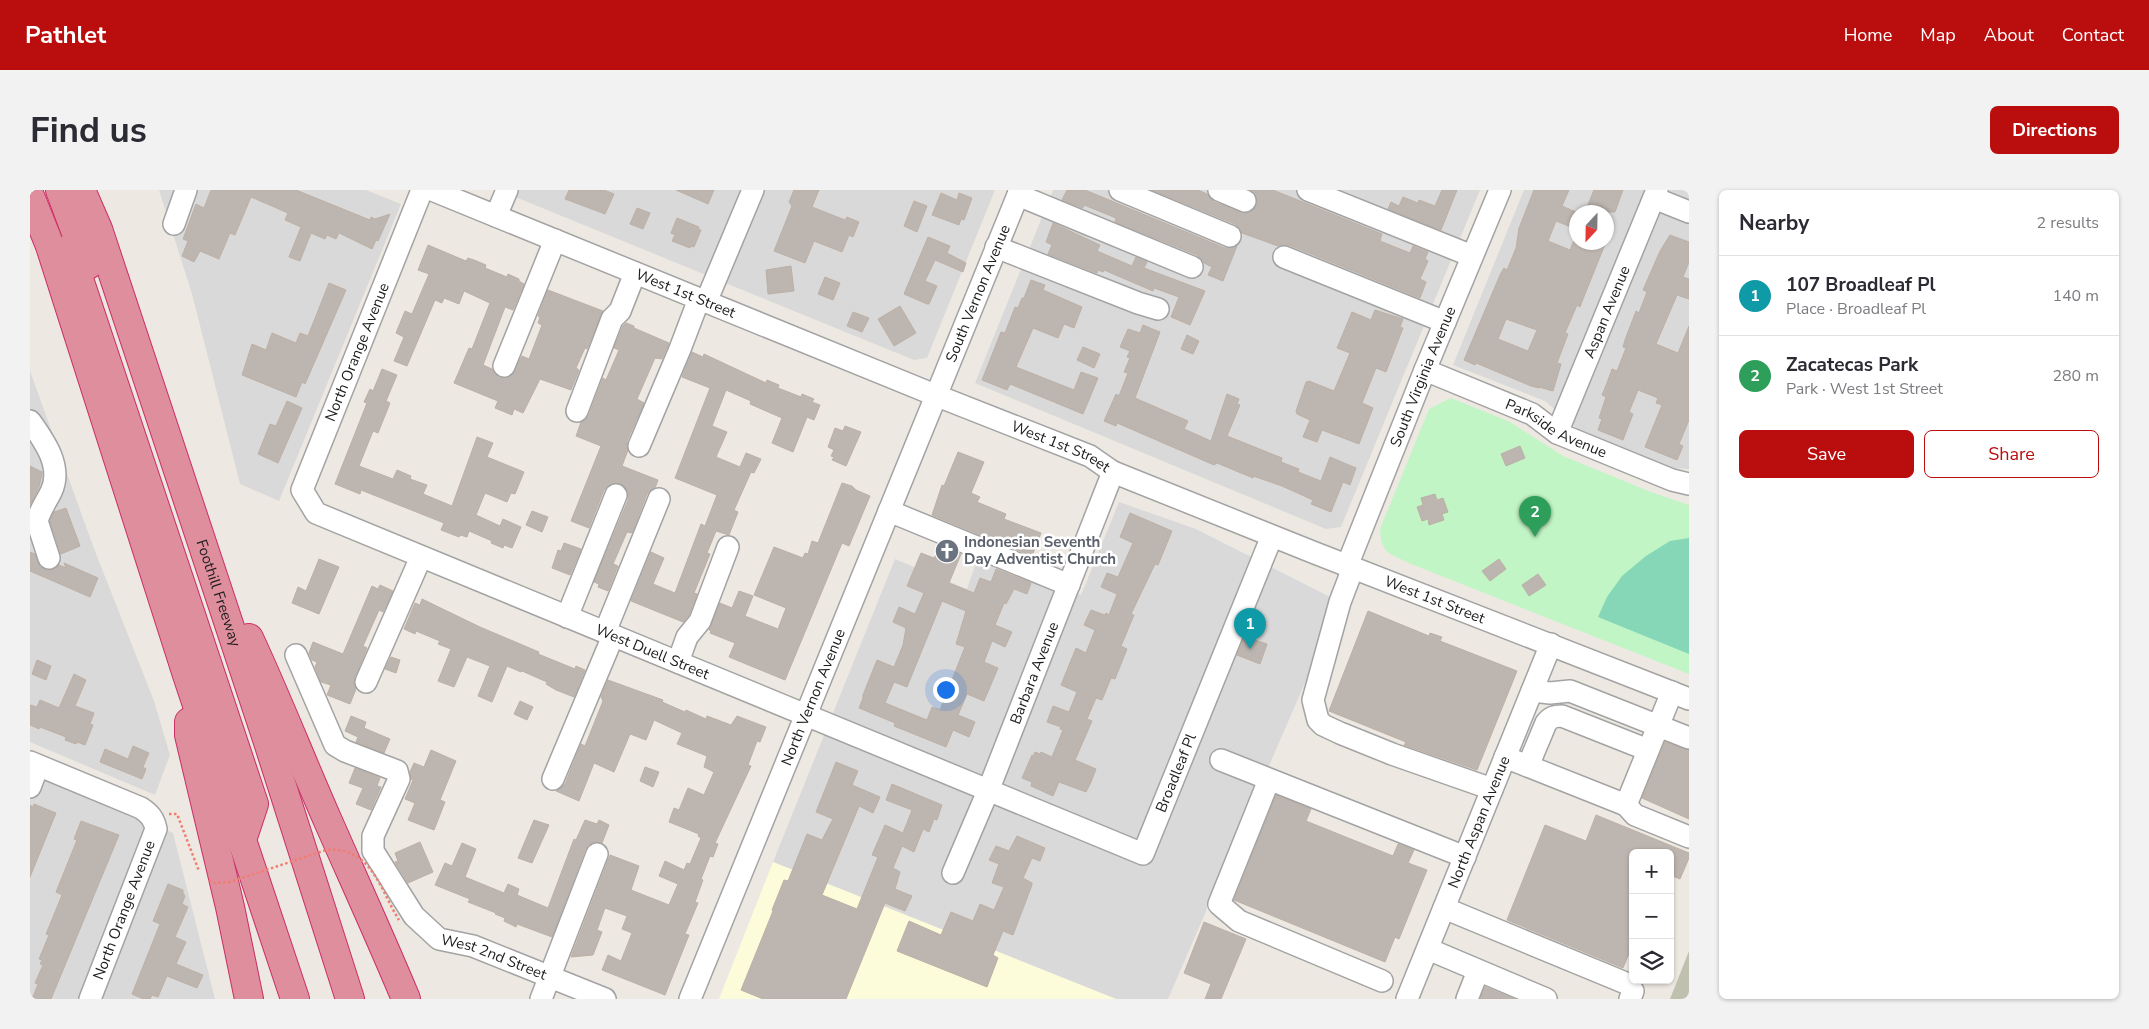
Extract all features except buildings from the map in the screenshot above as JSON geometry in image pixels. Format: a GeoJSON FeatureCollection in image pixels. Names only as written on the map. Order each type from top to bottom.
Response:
{"type":"FeatureCollection","features":[{"type":"Feature","properties":{"kind":"highway"},"geometry":{"type":"LineString","coordinates":[[47,190],[96,325],[254,804],[242,840]]}},
{"type":"Feature","properties":{"kind":"highway"},"geometry":{"type":"LineString","coordinates":[[60,190],[114,342],[242,726],[268,742]]}},
{"type":"Feature","properties":{"kind":"highway","name":"Foothill Freeway"},"geometry":{"type":"LineString","coordinates":[[81,190],[98,229],[268,742],[350,999]]}},
{"type":"Feature","properties":{"kind":"highway"},"geometry":{"type":"LineString","coordinates":[[30,196],[50,246],[187,676],[295,999]]}},
{"type":"Feature","properties":{"kind":"highway"},"geometry":{"type":"LineString","coordinates":[[193,519],[270,684],[406,999]]}},
{"type":"Feature","properties":{"kind":"highway"},"geometry":{"type":"LineString","coordinates":[[187,676],[189,735],[230,907],[249,999]]}},
{"type":"Feature","properties":{"kind":"street"},"geometry":{"type":"LineString","coordinates":[[174,224],[186,190]]}},
{"type":"Feature","properties":{"kind":"street","name":"North Orange Avenue"},"geometry":{"type":"LineString","coordinates":[[316,513],[302,490],[422,190]]}},
{"type":"Feature","properties":{"kind":"street","name":"West 1st Street"},"geometry":{"type":"LineString","coordinates":[[432,190],[935,395],[1090,456],[1113,472],[1350,567],[1680,695]]}},
{"type":"Feature","properties":{"kind":"street"},"geometry":{"type":"LineString","coordinates":[[496,216],[507,190]]}},
{"type":"Feature","properties":{"kind":"street"},"geometry":{"type":"LineString","coordinates":[[639,446],[680,349],[752,190]]}},
{"type":"Feature","properties":{"kind":"street"},"geometry":{"type":"LineString","coordinates":[[1120,190],[1230,236]]}},
{"type":"Feature","properties":{"kind":"street"},"geometry":{"type":"LineString","coordinates":[[1219,190],[1245,201]]}},
{"type":"Feature","properties":{"kind":"street"},"geometry":{"type":"LineString","coordinates":[[1308,190],[1472,256]]}},
{"type":"Feature","properties":{"kind":"street","name":"South Virginia Avenue"},"geometry":{"type":"LineString","coordinates":[[1492,789],[1392,754],[1323,725],[1318,720],[1313,700],[1350,567],[1425,370],[1500,190]]}},
{"type":"Feature","properties":{"kind":"street"},"geometry":{"type":"LineString","coordinates":[[1019,192],[1192,267]]}},
{"type":"Feature","properties":{"kind":"street","name":"South Vernon Avenue"},"geometry":{"type":"LineString","coordinates":[[935,395],[1019,192]]}},
{"type":"Feature","properties":{"kind":"street"},"geometry":{"type":"LineString","coordinates":[[1656,194],[1689,212]]}},
{"type":"Feature","properties":{"kind":"street","name":"Aspan Avenue"},"geometry":{"type":"LineString","coordinates":[[1557,433],[1656,194]]}},
{"type":"Feature","properties":{"kind":"street"},"geometry":{"type":"LineString","coordinates":[[504,366],[555,240]]}},
{"type":"Feature","properties":{"kind":"street"},"geometry":{"type":"LineString","coordinates":[[996,246],[1138,303],[1158,309]]}},
{"type":"Feature","properties":{"kind":"street"},"geometry":{"type":"LineString","coordinates":[[1284,257],[1445,322]]}},
{"type":"Feature","properties":{"kind":"street"},"geometry":{"type":"LineString","coordinates":[[577,411],[612,320],[620,310],[635,273]]}},
{"type":"Feature","properties":{"kind":"street","name":"Parkside Avenue"},"geometry":{"type":"LineString","coordinates":[[1425,370],[1532,414],[1557,433],[1672,480],[1689,484]]}},
{"type":"Feature","properties":{"kind":"street","name":"North Vernon Avenue"},"geometry":{"type":"LineString","coordinates":[[690,999],[935,395]]}},
{"type":"Feature","properties":{"kind":"street"},"geometry":{"type":"LineString","coordinates":[[30,421],[42,438],[55,467],[55,480],[37,521],[48,558]]}},
{"type":"Feature","properties":{"kind":"street","name":"Barbara Avenue"},"geometry":{"type":"LineString","coordinates":[[953,874],[1113,472]]}},
{"type":"Feature","properties":{"kind":"street"},"geometry":{"type":"LineString","coordinates":[[567,617],[616,495]]}},
{"type":"Feature","properties":{"kind":"street"},"geometry":{"type":"LineString","coordinates":[[554,779],[659,499]]}},
{"type":"Feature","properties":{"kind":"street"},"geometry":{"type":"LineString","coordinates":[[889,511],[1069,585]]}},
{"type":"Feature","properties":{"kind":"street","name":"West Duell Street"},"geometry":{"type":"LineString","coordinates":[[316,513],[988,790]]}},
{"type":"Feature","properties":{"kind":"street","name":"Broadleaf Pl"},"geometry":{"type":"LineString","coordinates":[[988,790],[1143,854],[1272,536]]}},
{"type":"Feature","properties":{"kind":"street"},"geometry":{"type":"LineString","coordinates":[[678,662],[687,637],[700,621],[728,547]]}},
{"type":"Feature","properties":{"kind":"street"},"geometry":{"type":"LineString","coordinates":[[366,682],[422,557]]}},
{"type":"Feature","properties":{"kind":"street","name":"North Aspan Avenue"},"geometry":{"type":"LineString","coordinates":[[1408,999],[1551,644]]}},
{"type":"Feature","properties":{"kind":"street","name":"West 2nd Street"},"geometry":{"type":"LineString","coordinates":[[296,655],[335,744],[345,751],[397,771],[399,779],[373,836],[372,851],[414,916],[439,939],[473,946],[605,999]]}},
{"type":"Feature","properties":{"kind":"street"},"geometry":{"type":"LineString","coordinates":[[1532,691],[1550,693],[1570,691],[1689,738]]}},
{"type":"Feature","properties":{"kind":"street"},"geometry":{"type":"LineString","coordinates":[[1626,805],[1658,726],[1680,695]]}},
{"type":"Feature","properties":{"kind":"street"},"geometry":{"type":"LineString","coordinates":[[1528,766],[1546,723],[1550,718],[1556,716],[1562,716],[1648,750]]}},
{"type":"Feature","properties":{"kind":"street"},"geometry":{"type":"LineString","coordinates":[[1505,757],[1626,805],[1635,815],[1689,837]]}},
{"type":"Feature","properties":{"kind":"street"},"geometry":{"type":"LineString","coordinates":[[1221,760],[1465,857]]}},
{"type":"Feature","properties":{"kind":"street"},"geometry":{"type":"LineString","coordinates":[[30,787],[34,764],[141,808],[154,820]]}},
{"type":"Feature","properties":{"kind":"street"},"geometry":{"type":"LineString","coordinates":[[1269,780],[1219,904],[1239,922],[1382,981]]}},
{"type":"Feature","properties":{"kind":"street","name":"North Orange Avenue"},"geometry":{"type":"LineString","coordinates":[[90,999],[156,829],[154,820]]}},
{"type":"Feature","properties":{"kind":"street"},"geometry":{"type":"LineString","coordinates":[[541,999],[597,854]]}},
{"type":"Feature","properties":{"kind":"street"},"geometry":{"type":"LineString","coordinates":[[1444,908],[1628,984],[1633,991],[1630,999]]}},
{"type":"Feature","properties":{"kind":"street"},"geometry":{"type":"LineString","coordinates":[[1428,949],[1546,999]]}},
{"type":"Feature","properties":{"kind":"street"},"geometry":{"type":"LineString","coordinates":[[1467,999],[1478,971]]}},
{"type":"Feature","properties":{"kind":"path"},"geometry":{"type":"LineString","coordinates":[[154,820],[173,813],[177,814],[198,870],[214,883],[230,882],[326,850],[343,851],[360,858],[369,866],[376,875],[399,920]]}},
{"type":"Feature","properties":{"kind":"shaded area"},"geometry":{"type":"Polygon","coordinates":[[[159,190],[366,190],[401,204],[279,501],[240,484],[192,294],[159,190]]]}},
{"type":"Feature","properties":{"kind":"shaded area"},"geometry":{"type":"Polygon","coordinates":[[[498,190],[995,190],[927,358],[914,360],[498,190]]]}},
{"type":"Feature","properties":{"kind":"shaded area"},"geometry":{"type":"Polygon","coordinates":[[[1053,190],[1480,190],[1341,527],[1326,529],[975,383],[1053,190]]]}},
{"type":"Feature","properties":{"kind":"shaded area"},"geometry":{"type":"Polygon","coordinates":[[[1524,190],[1689,190],[1689,469],[1670,468],[1580,431],[1545,401],[1453,365],[1524,190]]]}},
{"type":"Feature","properties":{"kind":"shaded area"},"geometry":{"type":"Polygon","coordinates":[[[30,371],[93,546],[154,701],[170,755],[155,795],[30,742],[30,371]]]}},
{"type":"Feature","properties":{"kind":"shaded area"},"geometry":{"type":"Polygon","coordinates":[[[1119,502],[1196,529],[1340,602],[1168,999],[1116,999],[773,862],[895,559],[967,589],[978,557],[1081,595],[1119,502]]]}},
{"type":"Feature","properties":{"kind":"shaded area"},"geometry":{"type":"Polygon","coordinates":[[[30,775],[173,833],[215,999],[30,999],[30,775]]]}},
{"type":"Feature","properties":{"kind":"shaded area"},"geometry":{"type":"Polygon","coordinates":[[[773,862],[1116,999],[719,999],[773,862]]]}},
{"type":"Feature","properties":{"kind":"shaded area"},"geometry":{"type":"Polygon","coordinates":[[[1689,951],[1689,999],[1670,999],[1689,951]]]}},
{"type":"Feature","properties":{"kind":"green space"},"geometry":{"type":"Polygon","coordinates":[[[1451,398],[1510,422],[1563,456],[1651,492],[1689,505],[1689,674],[1411,564],[1392,555],[1385,549],[1382,544],[1380,529],[1429,409],[1451,398]]]}},
{"type":"Feature","properties":{"kind":"green space"},"geometry":{"type":"Polygon","coordinates":[[[1689,538],[1689,654],[1598,617],[1607,597],[1622,576],[1646,556],[1670,541],[1689,538]]]}},
{"type":"Feature","properties":{"kind":"place","name":"Zacatecas Park"},"geometry":{"type":"Point","coordinates":[1535,537]}},
{"type":"Feature","properties":{"kind":"place","name":"Indonesian Seventh Day Adventist Church"},"geometry":{"type":"Point","coordinates":[947,551]}},
{"type":"Feature","properties":{"kind":"place","name":"107 Broadleaf Pl"},"geometry":{"type":"Point","coordinates":[1250,649]}}]}
